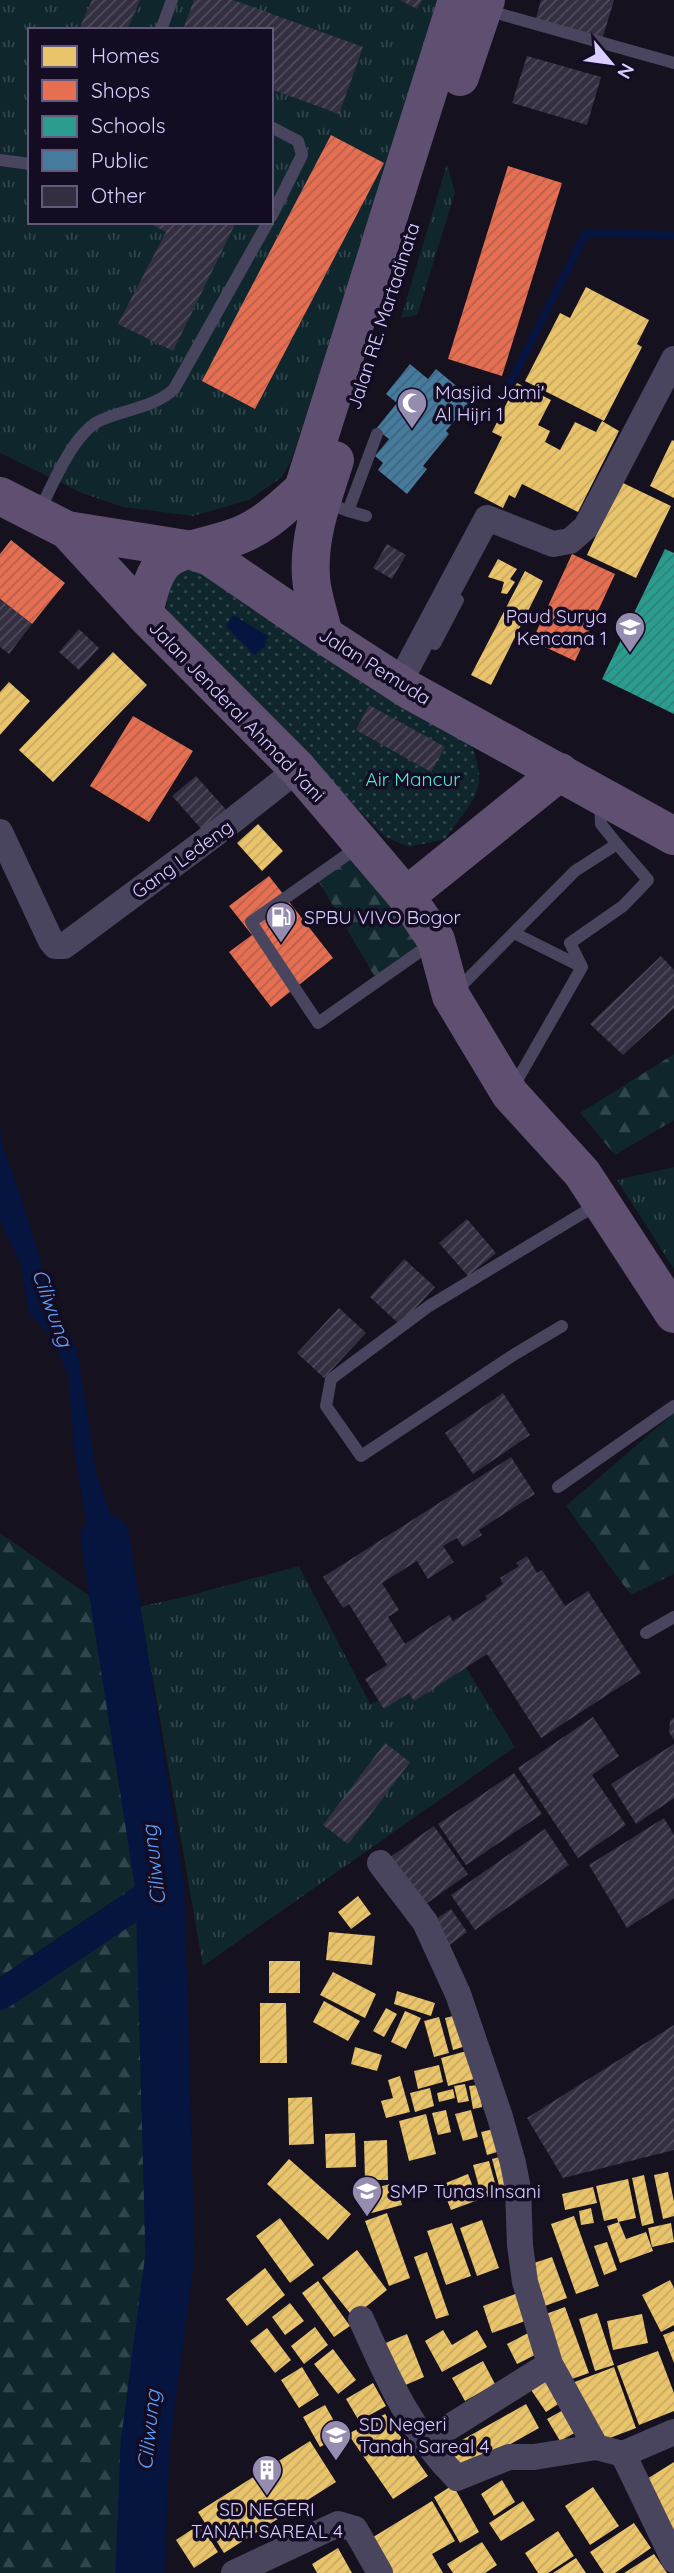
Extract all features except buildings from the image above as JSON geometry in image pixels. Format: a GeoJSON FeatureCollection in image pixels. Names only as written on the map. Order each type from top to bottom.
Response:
{"type":"FeatureCollection","features":[{"type":"Feature","properties":{"kind":"main road","name":"Jalan RE. Martadinata"},"geometry":{"type":"LineString","coordinates":[[324,635],[311,580],[310,554],[335,506],[470,3]]}},
{"type":"Feature","properties":{"kind":"main road","name":"Jalan RE. Martadinata"},"geometry":{"type":"LineString","coordinates":[[186,549],[233,538],[266,523],[303,488],[470,3]]}},
{"type":"Feature","properties":{"kind":"main road"},"geometry":{"type":"LineString","coordinates":[[0,496],[52,523]]}},
{"type":"Feature","properties":{"kind":"main road","name":"Jalan Pemuda"},"geometry":{"type":"LineString","coordinates":[[52,523],[211,556],[404,687],[674,836]]}},
{"type":"Feature","properties":{"kind":"main road","name":"Jalan Jenderal Ahmad Yani"},"geometry":{"type":"LineString","coordinates":[[52,523],[298,769],[406,896],[436,940],[451,996],[510,1094],[583,1173],[674,1314]]}},
{"type":"Feature","properties":{"kind":"main road"},"geometry":{"type":"LineString","coordinates":[[144,614],[150,587],[160,565],[186,549]]}},
{"type":"Feature","properties":{"kind":"main road"},"geometry":{"type":"LineString","coordinates":[[406,896],[560,772]]}},
{"type":"Feature","properties":{"kind":"street"},"geometry":{"type":"LineString","coordinates":[[404,687],[487,518],[553,544],[570,541],[586,527],[674,359]]}},
{"type":"Feature","properties":{"kind":"street","name":"Gang Ledeng"},"geometry":{"type":"LineString","coordinates":[[0,832],[51,941],[55,946],[64,946],[298,769]]}},
{"type":"Feature","properties":{"kind":"street"},"geometry":{"type":"LineString","coordinates":[[380,1863],[425,1922],[458,1994],[507,2140],[518,2189],[520,2245],[525,2282],[550,2364],[596,2447]]}},
{"type":"Feature","properties":{"kind":"street"},"geometry":{"type":"LineString","coordinates":[[361,2319],[396,2398],[424,2443],[457,2479],[509,2457],[534,2457],[596,2447],[623,2454],[674,2432]]}},
{"type":"Feature","properties":{"kind":"street"},"geometry":{"type":"LineString","coordinates":[[424,2443],[550,2364]]}},
{"type":"Feature","properties":{"kind":"street"},"geometry":{"type":"LineString","coordinates":[[623,2454],[674,2560]]}},
{"type":"Feature","properties":{"kind":"street"},"geometry":{"type":"LineString","coordinates":[[234,2573],[266,2566],[338,2524],[355,2529],[380,2573]]}},
{"type":"Feature","properties":{"kind":"lane"},"geometry":{"type":"LineString","coordinates":[[162,28],[172,0]]}},
{"type":"Feature","properties":{"kind":"lane"},"geometry":{"type":"LineString","coordinates":[[470,3],[674,63]]}},
{"type":"Feature","properties":{"kind":"lane"},"geometry":{"type":"LineString","coordinates":[[273,128],[298,141],[302,155],[273,211]]}},
{"type":"Feature","properties":{"kind":"lane"},"geometry":{"type":"LineString","coordinates":[[0,160],[28,164]]}},
{"type":"Feature","properties":{"kind":"lane"},"geometry":{"type":"LineString","coordinates":[[52,523],[82,434],[98,422],[165,398],[174,389],[267,224]]}},
{"type":"Feature","properties":{"kind":"lane"},"geometry":{"type":"LineString","coordinates":[[366,516],[335,506],[377,434]]}},
{"type":"Feature","properties":{"kind":"lane"},"geometry":{"type":"LineString","coordinates":[[404,687],[458,600]]}},
{"type":"Feature","properties":{"kind":"lane"},"geometry":{"type":"LineString","coordinates":[[582,967],[570,943],[623,906],[648,880],[601,824],[600,795]]}},
{"type":"Feature","properties":{"kind":"lane"},"geometry":{"type":"LineString","coordinates":[[451,996],[575,871],[617,844]]}},
{"type":"Feature","properties":{"kind":"lane"},"geometry":{"type":"LineString","coordinates":[[361,845],[251,922],[318,1023],[436,940]]}},
{"type":"Feature","properties":{"kind":"lane"},"geometry":{"type":"LineString","coordinates":[[514,933],[582,967]]}},
{"type":"Feature","properties":{"kind":"lane"},"geometry":{"type":"LineString","coordinates":[[510,1094],[582,967]]}},
{"type":"Feature","properties":{"kind":"lane"},"geometry":{"type":"LineString","coordinates":[[562,1326],[360,1456],[326,1406],[331,1380],[429,1306],[601,1202]]}},
{"type":"Feature","properties":{"kind":"lane"},"geometry":{"type":"LineString","coordinates":[[558,1487],[674,1406]]}},
{"type":"Feature","properties":{"kind":"lane"},"geometry":{"type":"LineString","coordinates":[[646,1633],[674,1617]]}},
{"type":"Feature","properties":{"kind":"green space"},"geometry":{"type":"Polygon","coordinates":[[[0,0],[440,0],[291,461],[282,477],[249,500],[193,516],[123,507],[82,493],[0,453],[0,0]]]}},
{"type":"Feature","properties":{"kind":"green space"},"geometry":{"type":"Polygon","coordinates":[[[447,164],[455,193],[417,315],[401,318],[447,164]]]}},
{"type":"Feature","properties":{"kind":"green space","name":"Air Mancur"},"geometry":{"type":"Polygon","coordinates":[[[197,567],[469,739],[479,770],[479,782],[471,803],[445,839],[409,847],[385,837],[170,618],[166,599],[169,585],[179,575],[197,567]]]}},
{"type":"Feature","properties":{"kind":"green space"},"geometry":{"type":"Polygon","coordinates":[[[361,845],[436,940],[378,982],[316,877],[361,845]]]}},
{"type":"Feature","properties":{"kind":"green space"},"geometry":{"type":"Polygon","coordinates":[[[674,1054],[674,1120],[615,1155],[580,1113],[674,1054]]]}},
{"type":"Feature","properties":{"kind":"green space"},"geometry":{"type":"Polygon","coordinates":[[[674,1167],[674,1269],[617,1180],[674,1167]]]}},
{"type":"Feature","properties":{"kind":"green space"},"geometry":{"type":"Polygon","coordinates":[[[674,1413],[674,1574],[631,1595],[566,1506],[674,1413]]]}},
{"type":"Feature","properties":{"kind":"green space"},"geometry":{"type":"Polygon","coordinates":[[[0,1533],[100,1603],[116,1606],[160,1888],[170,2255],[148,2420],[141,2573],[0,2573],[0,1533]]]}},
{"type":"Feature","properties":{"kind":"green space"},"geometry":{"type":"Polygon","coordinates":[[[299,1566],[370,1704],[465,1666],[515,1747],[203,1966],[152,1673],[133,1608],[299,1566]]]}},
{"type":"Feature","properties":{"kind":"water"},"geometry":{"type":"Polygon","coordinates":[[[233,615],[268,636],[264,647],[254,655],[226,626],[233,615]]]}},
{"type":"Feature","properties":{"kind":"water"},"geometry":{"type":"Polygon","coordinates":[[[0,1126],[3,1147],[55,1308],[77,1348],[96,1472],[116,1530],[133,1608],[100,1603],[75,1455],[68,1375],[51,1336],[29,1314],[21,1265],[0,1221],[0,1126]]]}},
{"type":"Feature","properties":{"kind":"waterway"},"geometry":{"type":"LineString","coordinates":[[505,393],[586,233],[674,235]]}},
{"type":"Feature","properties":{"kind":"waterway","name":"Ciliwung"},"geometry":{"type":"LineString","coordinates":[[105,1538],[160,1888],[170,2255],[145,2445],[140,2573]]}},
{"type":"Feature","properties":{"kind":"waterway"},"geometry":{"type":"LineString","coordinates":[[0,1995],[160,1888]]}},
{"type":"Feature","properties":{"kind":"place","name":"Masjid Jami' Al Hijri 1"},"geometry":{"type":"Point","coordinates":[412,430]}},
{"type":"Feature","properties":{"kind":"place","name":"Paud Surya Kencana 1"},"geometry":{"type":"Point","coordinates":[630,654]}},
{"type":"Feature","properties":{"kind":"place","name":"SPBU VIVO Bogor"},"geometry":{"type":"Point","coordinates":[281,944]}},
{"type":"Feature","properties":{"kind":"place","name":"SMP Tunas Insani"},"geometry":{"type":"Point","coordinates":[367,2218]}},
{"type":"Feature","properties":{"kind":"place","name":"SD Negeri Tanah Sareal 4"},"geometry":{"type":"Point","coordinates":[336,2462]}},
{"type":"Feature","properties":{"kind":"place","name":"SD NEGERI TANAH SAREAL 4"},"geometry":{"type":"Point","coordinates":[267,2497]}}]}
